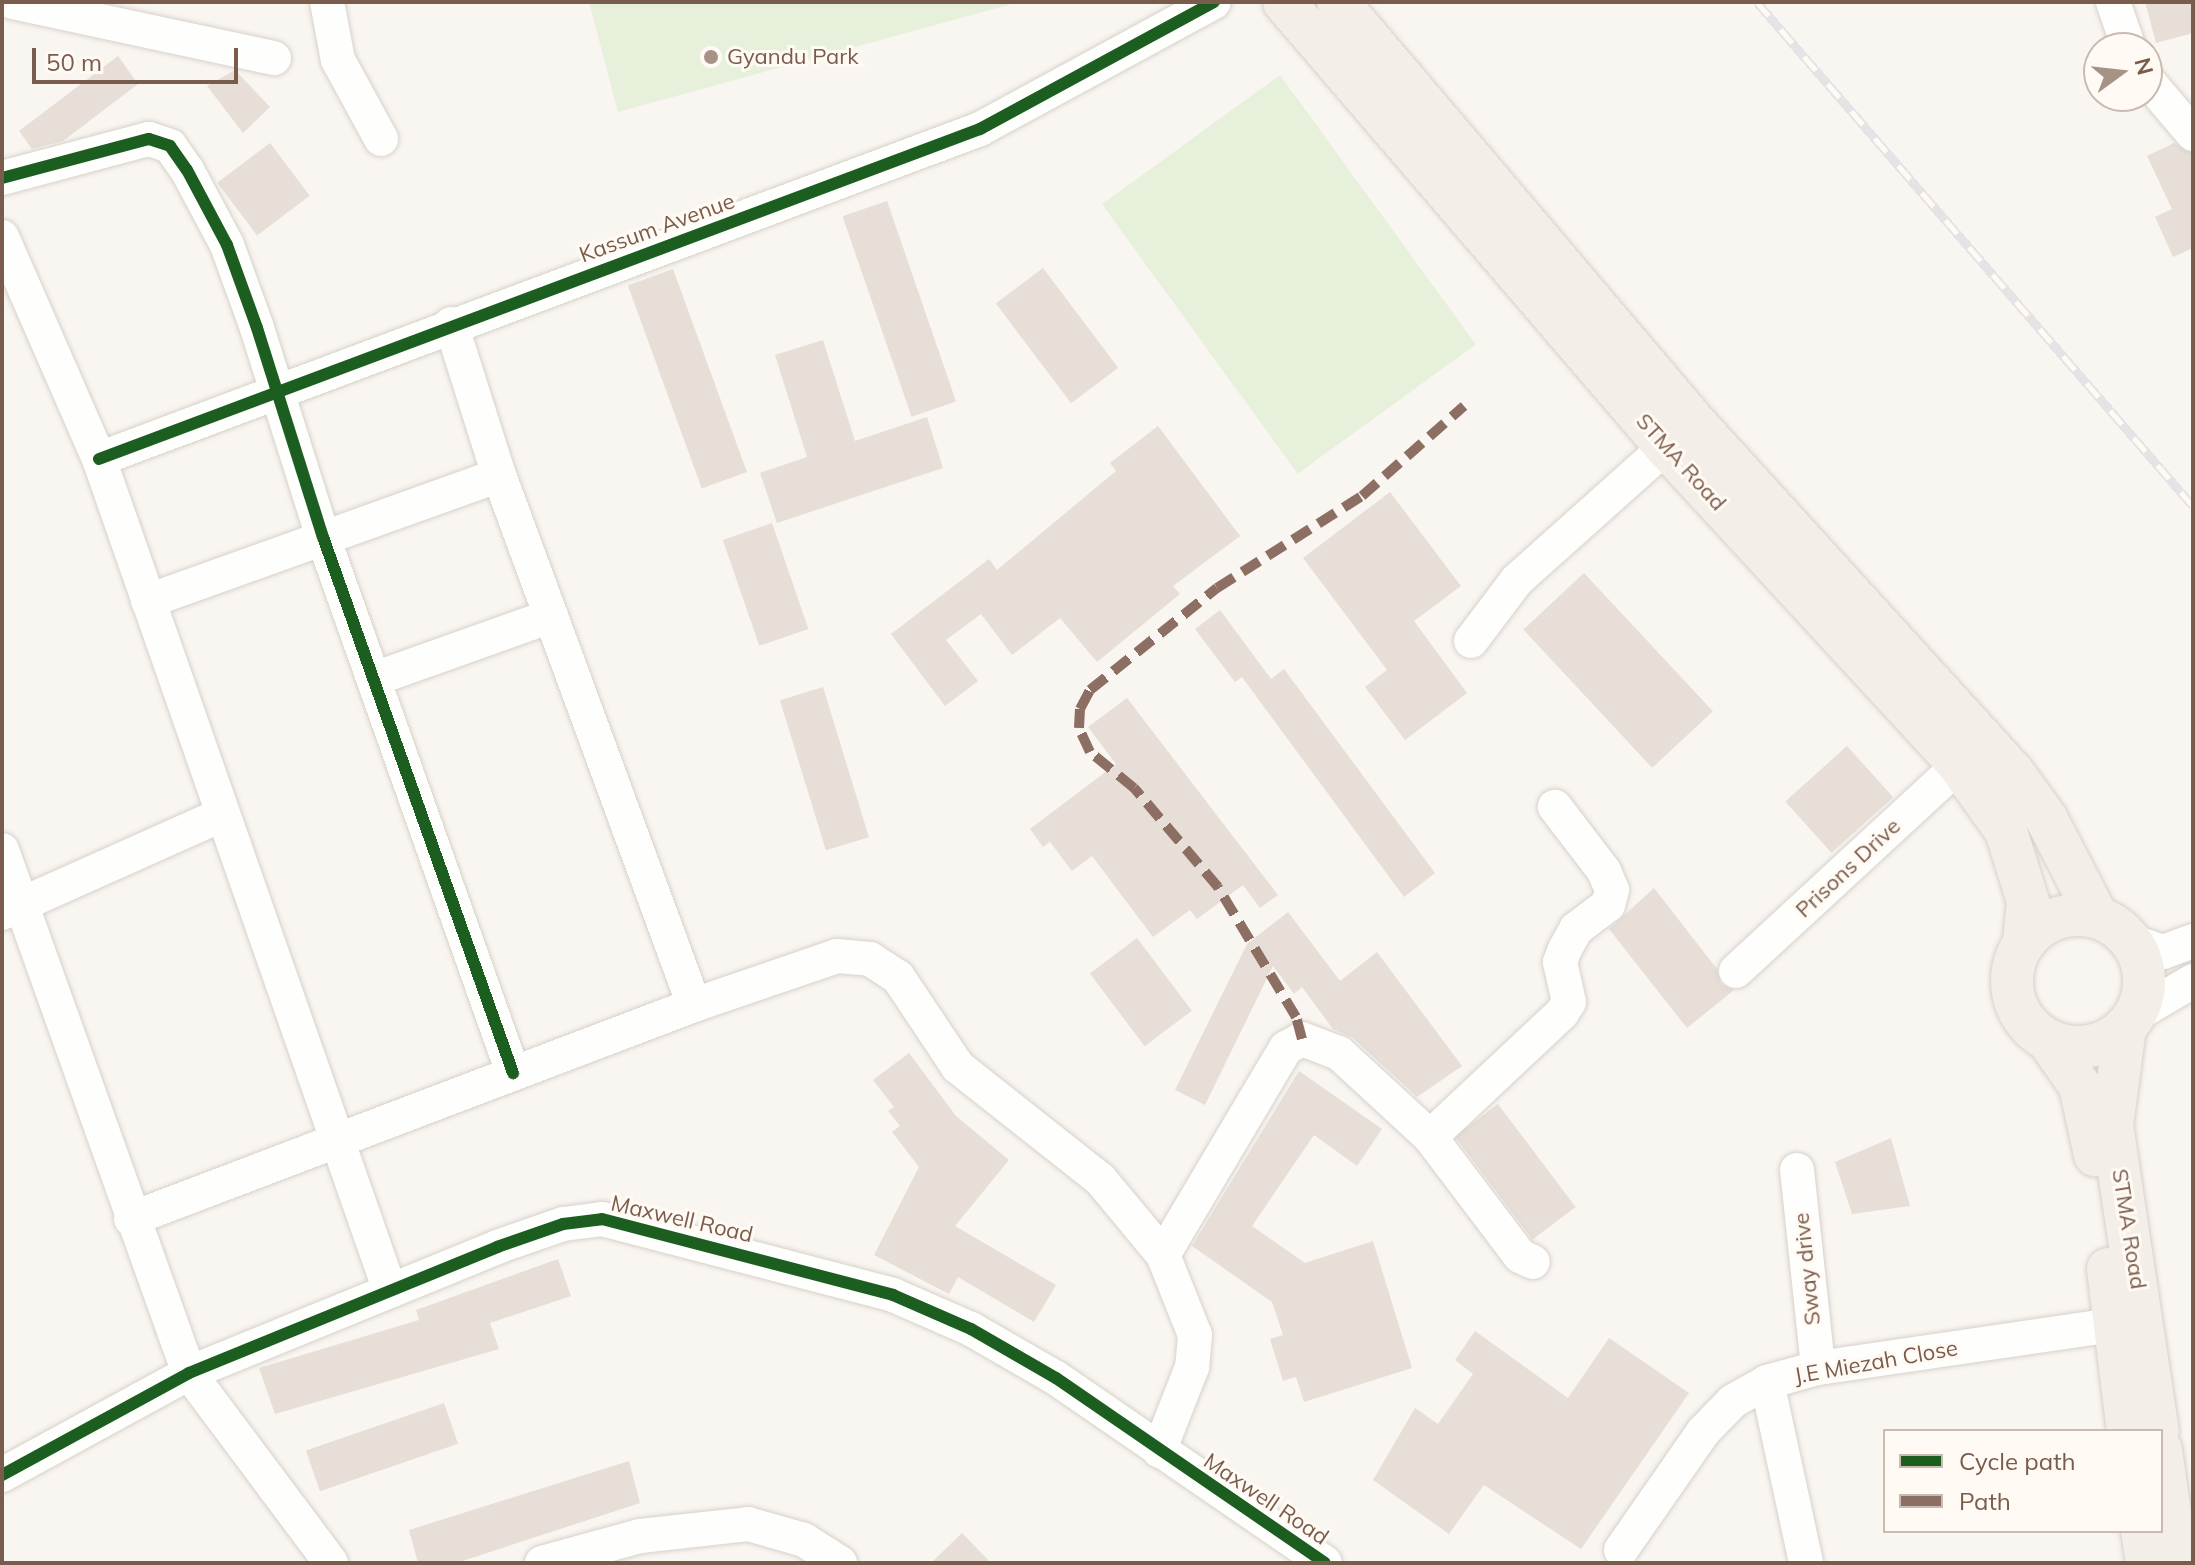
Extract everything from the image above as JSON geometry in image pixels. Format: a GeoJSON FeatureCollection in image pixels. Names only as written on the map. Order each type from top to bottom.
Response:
{"type":"FeatureCollection","features":[{"type":"Feature","properties":{"kind":"main road","name":"STMA Road"},"geometry":{"type":"LineString","coordinates":[[1284,2],[1666,447],[1959,765],[2006,831],[2028,901],[2024,942]]}},
{"type":"Feature","properties":{"kind":"main road","name":"STMA Road"},"geometry":{"type":"LineString","coordinates":[[1338,2],[1694,422],[2012,771],[2046,818],[2097,917]]}},
{"type":"Feature","properties":{"kind":"main road"},"geometry":{"type":"LineString","coordinates":[[2070,915],[2097,917],[2131,941],[2142,965],[2144,991],[2130,1021],[2102,1043],[2075,1047],[2048,1040],[2026,1022],[2014,996],[2013,968],[2024,942],[2044,923],[2070,915]]}},
{"type":"Feature","properties":{"kind":"main road","name":"STMA Road"},"geometry":{"type":"LineString","coordinates":[[2130,1021],[2112,1125],[2158,1429]]}},
{"type":"Feature","properties":{"kind":"main road","name":"STMA Road"},"geometry":{"type":"LineString","coordinates":[[2048,1040],[2080,1086],[2091,1122],[2128,1429]]}},
{"type":"Feature","properties":{"kind":"main road"},"geometry":{"type":"LineString","coordinates":[[2163,1464],[2177,1563]]}},
{"type":"Feature","properties":{"kind":"main road"},"geometry":{"type":"LineString","coordinates":[[2142,1533],[2147,1563]]}},
{"type":"Feature","properties":{"kind":"street"},"geometry":{"type":"LineString","coordinates":[[12,2],[274,58]]}},
{"type":"Feature","properties":{"kind":"street"},"geometry":{"type":"LineString","coordinates":[[327,2],[338,60],[381,139]]}},
{"type":"Feature","properties":{"kind":"street","name":"Kassum Avenue"},"geometry":{"type":"LineString","coordinates":[[99,459],[451,324],[980,129],[1214,2]]}},
{"type":"Feature","properties":{"kind":"street"},"geometry":{"type":"LineString","coordinates":[[2113,2],[2123,32]]}},
{"type":"Feature","properties":{"kind":"street"},"geometry":{"type":"LineString","coordinates":[[2163,99],[2193,134]]}},
{"type":"Feature","properties":{"kind":"street"},"geometry":{"type":"LineString","coordinates":[[2,178],[128,142],[149,139],[170,146],[227,245],[323,537],[513,1073]]}},
{"type":"Feature","properties":{"kind":"street"},"geometry":{"type":"LineString","coordinates":[[2,237],[99,459],[389,1288]]}},
{"type":"Feature","properties":{"kind":"street"},"geometry":{"type":"LineString","coordinates":[[451,324],[499,475],[694,1005]]}},
{"type":"Feature","properties":{"kind":"street"},"geometry":{"type":"LineString","coordinates":[[1471,641],[1517,580],[1666,447]]}},
{"type":"Feature","properties":{"kind":"street"},"geometry":{"type":"LineString","coordinates":[[148,601],[499,475]]}},
{"type":"Feature","properties":{"kind":"street"},"geometry":{"type":"LineString","coordinates":[[374,679],[551,616]]}},
{"type":"Feature","properties":{"kind":"street","name":"Prisons Drive"},"geometry":{"type":"LineString","coordinates":[[1736,971],[1959,765]]}},
{"type":"Feature","properties":{"kind":"street"},"geometry":{"type":"LineString","coordinates":[[1430,1137],[1562,1013],[1569,1002],[1560,962],[1565,949],[1576,929],[1608,905],[1612,890],[1604,871],[1555,807]]}},
{"type":"Feature","properties":{"kind":"street"},"geometry":{"type":"LineString","coordinates":[[11,908],[223,814]]}},
{"type":"Feature","properties":{"kind":"street"},"geometry":{"type":"LineString","coordinates":[[2,850],[11,908],[189,1373],[331,1563]]}},
{"type":"Feature","properties":{"kind":"street"},"geometry":{"type":"LineString","coordinates":[[2131,941],[2163,952],[2193,941]]}},
{"type":"Feature","properties":{"kind":"street"},"geometry":{"type":"LineString","coordinates":[[131,1219],[694,1005],[837,956],[870,959],[898,977],[958,1067],[1100,1179],[1163,1255],[1195,1335],[1192,1367],[1159,1451]]}},
{"type":"Feature","properties":{"kind":"street"},"geometry":{"type":"LineString","coordinates":[[2130,1021],[2193,981]]}},
{"type":"Feature","properties":{"kind":"street"},"geometry":{"type":"LineString","coordinates":[[1163,1255],[1286,1048],[1302,1039],[1339,1053],[1430,1137],[1520,1256],[1533,1262]]}},
{"type":"Feature","properties":{"kind":"street","name":"Sway drive"},"geometry":{"type":"LineString","coordinates":[[1797,1170],[1818,1368]]}},
{"type":"Feature","properties":{"kind":"street","name":"Maxwell Road"},"geometry":{"type":"LineString","coordinates":[[2,1475],[189,1373],[389,1288],[563,1224],[602,1219],[893,1295],[971,1329],[1056,1378],[1325,1563]]}},
{"type":"Feature","properties":{"kind":"street","name":"J.E Miezah Close"},"geometry":{"type":"LineString","coordinates":[[1621,1550],[1703,1432],[1733,1401],[1767,1382],[1818,1368],[2114,1325]]}},
{"type":"Feature","properties":{"kind":"street"},"geometry":{"type":"LineString","coordinates":[[1767,1382],[1806,1563]]}},
{"type":"Feature","properties":{"kind":"street"},"geometry":{"type":"LineString","coordinates":[[542,1563],[640,1536],[748,1524],[804,1540],[840,1563]]}},
{"type":"Feature","properties":{"kind":"green space","name":"Gyandu Park"},"geometry":{"type":"Polygon","coordinates":[[[589,2],[1019,2],[618,112],[589,2]]]}},
{"type":"Feature","properties":{"kind":"green space"},"geometry":{"type":"Polygon","coordinates":[[[1280,75],[1476,344],[1298,474],[1102,204],[1280,75]]]}},
{"type":"Feature","properties":{"kind":"building"},"geometry":{"type":"Polygon","coordinates":[[[2145,2],[2193,2],[2193,33],[2163,41],[2163,32],[2153,32],[2145,2]]]}},
{"type":"Feature","properties":{"kind":"building"},"geometry":{"type":"Polygon","coordinates":[[[118,56],[138,84],[63,141],[32,149],[19,131],[118,56]]]}},
{"type":"Feature","properties":{"kind":"building"},"geometry":{"type":"Polygon","coordinates":[[[235,70],[270,107],[243,133],[207,86],[235,70]]]}},
{"type":"Feature","properties":{"kind":"building"},"geometry":{"type":"Polygon","coordinates":[[[270,143],[310,196],[257,235],[217,183],[270,143]]]}},
{"type":"Feature","properties":{"kind":"building"},"geometry":{"type":"Polygon","coordinates":[[[2174,143],[2193,153],[2193,254],[2191,249],[2173,257],[2155,217],[2172,209],[2147,156],[2174,143]]]}},
{"type":"Feature","properties":{"kind":"building"},"geometry":{"type":"Polygon","coordinates":[[[887,201],[956,401],[912,417],[843,216],[887,201]]]}},
{"type":"Feature","properties":{"kind":"building"},"geometry":{"type":"Polygon","coordinates":[[[1043,268],[1118,368],[1071,403],[996,304],[1043,268]]]}},
{"type":"Feature","properties":{"kind":"building"},"geometry":{"type":"Polygon","coordinates":[[[673,269],[747,472],[702,488],[628,285],[673,269]]]}},
{"type":"Feature","properties":{"kind":"building"},"geometry":{"type":"Polygon","coordinates":[[[823,340],[855,441],[927,417],[943,468],[777,523],[760,473],[807,457],[775,355],[823,340]]]}},
{"type":"Feature","properties":{"kind":"building"},"geometry":{"type":"Polygon","coordinates":[[[1158,426],[1240,536],[1173,586],[1180,594],[1097,662],[1060,618],[1012,655],[981,614],[946,640],[978,681],[945,706],[891,634],[989,559],[997,570],[1116,471],[1110,463],[1158,426]]]}},
{"type":"Feature","properties":{"kind":"building"},"geometry":{"type":"Polygon","coordinates":[[[1390,492],[1461,586],[1414,621],[1467,693],[1405,740],[1365,687],[1387,670],[1303,558],[1390,492]]]}},
{"type":"Feature","properties":{"kind":"building"},"geometry":{"type":"Polygon","coordinates":[[[772,523],[808,629],[759,646],[723,540],[772,523]]]}},
{"type":"Feature","properties":{"kind":"building"},"geometry":{"type":"Polygon","coordinates":[[[1584,573],[1713,711],[1652,768],[1523,630],[1584,573]]]}},
{"type":"Feature","properties":{"kind":"building"},"geometry":{"type":"Polygon","coordinates":[[[1220,610],[1271,679],[1284,669],[1435,873],[1404,897],[1242,677],[1235,682],[1195,629],[1220,610]]]}},
{"type":"Feature","properties":{"kind":"building"},"geometry":{"type":"Polygon","coordinates":[[[823,687],[869,837],[826,850],[780,700],[823,687]]]}},
{"type":"Feature","properties":{"kind":"building"},"geometry":{"type":"Polygon","coordinates":[[[1127,698],[1278,895],[1260,908],[1243,885],[1197,919],[1190,910],[1153,937],[1092,856],[1072,871],[1050,842],[1043,847],[1030,829],[1116,764],[1088,727],[1127,698]]]}},
{"type":"Feature","properties":{"kind":"building"},"geometry":{"type":"Polygon","coordinates":[[[1847,746],[1893,797],[1831,853],[1785,802],[1847,746]]]}},
{"type":"Feature","properties":{"kind":"building"},"geometry":{"type":"Polygon","coordinates":[[[1654,888],[1717,969],[1721,984],[1734,990],[1687,1028],[1609,929],[1654,888]]]}},
{"type":"Feature","properties":{"kind":"building"},"geometry":{"type":"Polygon","coordinates":[[[1288,912],[1340,981],[1377,952],[1462,1066],[1417,1097],[1353,1038],[1333,1029],[1302,987],[1294,994],[1273,966],[1205,1105],[1175,1090],[1247,944],[1288,912]]]}},
{"type":"Feature","properties":{"kind":"building"},"geometry":{"type":"Polygon","coordinates":[[[1137,938],[1192,1011],[1145,1046],[1090,974],[1137,938]]]}},
{"type":"Feature","properties":{"kind":"building"},"geometry":{"type":"Polygon","coordinates":[[[909,1053],[956,1116],[1009,1160],[955,1226],[1056,1285],[1034,1322],[958,1277],[949,1294],[874,1255],[919,1167],[892,1132],[900,1126],[888,1111],[894,1107],[873,1080],[909,1053]]]}},
{"type":"Feature","properties":{"kind":"building"},"geometry":{"type":"Polygon","coordinates":[[[1299,1071],[1382,1129],[1357,1166],[1314,1135],[1252,1226],[1305,1263],[1373,1241],[1412,1368],[1304,1402],[1296,1377],[1283,1381],[1270,1339],[1283,1335],[1272,1302],[1192,1246],[1299,1071]]]}},
{"type":"Feature","properties":{"kind":"building"},"geometry":{"type":"Polygon","coordinates":[[[1498,1104],[1576,1207],[1533,1240],[1455,1136],[1498,1104]]]}},
{"type":"Feature","properties":{"kind":"building"},"geometry":{"type":"Polygon","coordinates":[[[1891,1138],[1910,1206],[1852,1214],[1835,1162],[1891,1138]]]}},
{"type":"Feature","properties":{"kind":"building"},"geometry":{"type":"Polygon","coordinates":[[[558,1259],[571,1296],[490,1323],[499,1349],[275,1414],[259,1368],[419,1320],[416,1310],[558,1259]]]}},
{"type":"Feature","properties":{"kind":"building"},"geometry":{"type":"Polygon","coordinates":[[[1475,1331],[1568,1398],[1609,1338],[1689,1393],[1581,1549],[1484,1485],[1449,1534],[1373,1480],[1415,1408],[1438,1424],[1473,1374],[1455,1360],[1475,1331]]]}},
{"type":"Feature","properties":{"kind":"building"},"geometry":{"type":"Polygon","coordinates":[[[444,1403],[458,1444],[320,1491],[306,1451],[444,1403]]]}},
{"type":"Feature","properties":{"kind":"building"},"geometry":{"type":"Polygon","coordinates":[[[629,1461],[640,1503],[456,1563],[418,1563],[409,1530],[629,1461]]]}},
{"type":"Feature","properties":{"kind":"building"},"geometry":{"type":"Polygon","coordinates":[[[962,1533],[991,1563],[931,1563],[962,1533]]]}},
{"type":"Feature","properties":{"kind":"railway"},"geometry":{"type":"LineString","coordinates":[[1757,2],[2193,506]]}},
{"type":"Feature","properties":{"kind":"marked path"},"geometry":{"type":"LineString","coordinates":[[1302,1039],[1296,1017],[1218,887],[1134,788],[1090,752],[1079,728],[1080,709],[1090,690],[1217,588],[1362,496],[1464,406]]}},
{"type":"Feature","properties":{"kind":"cycle path"},"geometry":{"type":"LineString","coordinates":[[99,459],[980,129],[1214,2]]}},
{"type":"Feature","properties":{"kind":"cycle path"},"geometry":{"type":"LineString","coordinates":[[2,178],[149,139],[170,146],[187,170],[227,245],[257,328],[323,537],[513,1073]]}},
{"type":"Feature","properties":{"kind":"cycle path"},"geometry":{"type":"LineString","coordinates":[[2,1475],[189,1373],[497,1247],[563,1224],[602,1219],[893,1295],[971,1329],[1056,1378],[1325,1563]]}},
{"type":"Feature","properties":{"kind":"place","name":"Gyandu Park"},"geometry":{"type":"Point","coordinates":[711,57]}}]}
